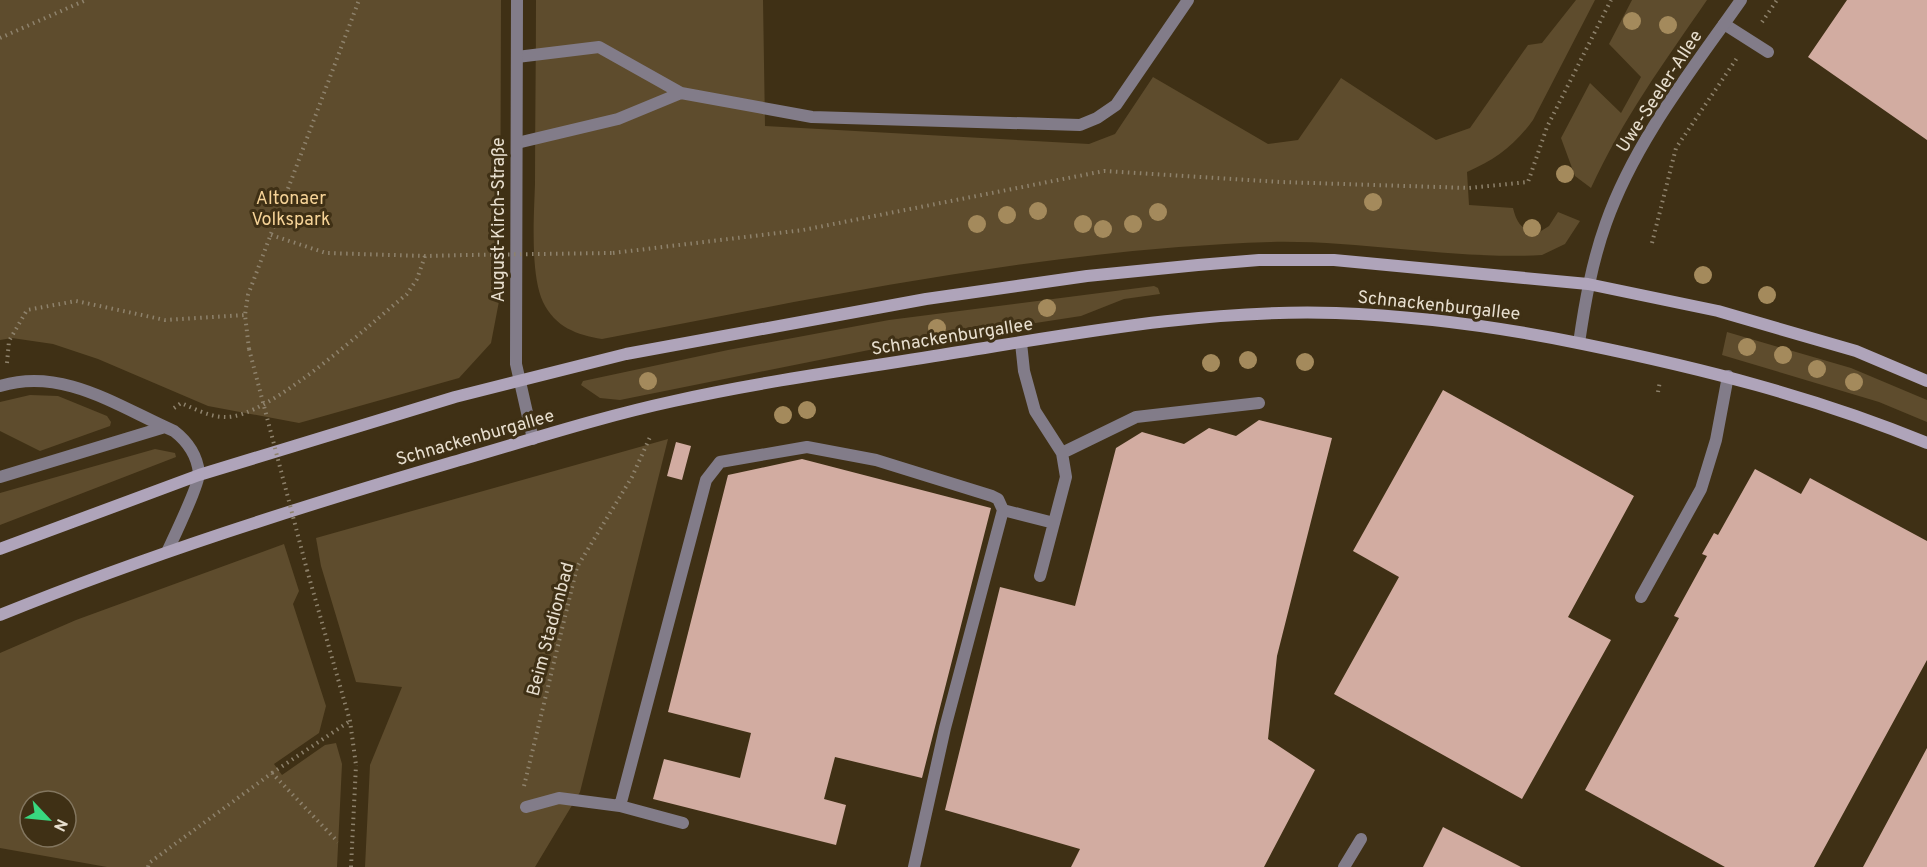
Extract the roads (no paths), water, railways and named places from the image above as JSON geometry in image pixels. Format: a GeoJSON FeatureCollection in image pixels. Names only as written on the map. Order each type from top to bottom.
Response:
{"type":"FeatureCollection","features":[{"type":"Feature","properties":{"kind":"main road","name":"Schnackenburgallee"},"geometry":{"type":"LineString","coordinates":[[0,549],[200,474],[455,397],[626,354],[914,301],[1087,276],[1198,265],[1259,260],[1334,260],[1588,284],[1718,310],[1856,351],[1927,381]]}},
{"type":"Feature","properties":{"kind":"main road","name":"Schnackenburgallee"},"geometry":{"type":"LineString","coordinates":[[0,615],[168,550],[304,505],[672,401],[1178,319],[1235,314],[1330,313],[1412,317],[1535,333],[1665,360],[1728,376],[1880,423],[1927,443]]}},
{"type":"Feature","properties":{"kind":"street","name":"August-Kirch-Straße"},"geometry":{"type":"LineString","coordinates":[[517,0],[515,298],[519,381],[533,439]]}},
{"type":"Feature","properties":{"kind":"street"},"geometry":{"type":"LineString","coordinates":[[517,57],[599,47],[681,93],[813,117],[1080,125],[1097,118],[1116,105],[1188,0]]}},
{"type":"Feature","properties":{"kind":"street","name":"Uwe-Seeler-Allee"},"geometry":{"type":"LineString","coordinates":[[1579,343],[1588,284],[1607,221],[1641,149],[1741,0]]}},
{"type":"Feature","properties":{"kind":"street"},"geometry":{"type":"LineString","coordinates":[[1724,24],[1768,52]]}},
{"type":"Feature","properties":{"kind":"street"},"geometry":{"type":"LineString","coordinates":[[517,144],[618,119],[681,93]]}},
{"type":"Feature","properties":{"kind":"street"},"geometry":{"type":"LineString","coordinates":[[1021,343],[1024,371],[1035,411],[1062,453],[1065,477],[1040,576]]}},
{"type":"Feature","properties":{"kind":"street"},"geometry":{"type":"LineString","coordinates":[[1641,597],[1701,489],[1716,440],[1728,376]]}},
{"type":"Feature","properties":{"kind":"street"},"geometry":{"type":"LineString","coordinates":[[3,385],[29,380],[59,381],[165,427],[183,438],[190,446],[200,474],[168,550]]}},
{"type":"Feature","properties":{"kind":"street"},"geometry":{"type":"LineString","coordinates":[[1062,453],[1136,417],[1258,403]]}},
{"type":"Feature","properties":{"kind":"street"},"geometry":{"type":"LineString","coordinates":[[0,477],[165,427]]}},
{"type":"Feature","properties":{"kind":"street"},"geometry":{"type":"LineString","coordinates":[[620,806],[706,480],[720,462],[807,447],[876,459],[992,496],[998,499],[1003,510],[945,728],[914,867]]}},
{"type":"Feature","properties":{"kind":"street"},"geometry":{"type":"LineString","coordinates":[[1003,510],[1054,523]]}},
{"type":"Feature","properties":{"kind":"street"},"geometry":{"type":"LineString","coordinates":[[526,807],[560,798],[620,806],[682,823]]}},
{"type":"Feature","properties":{"kind":"street"},"geometry":{"type":"LineString","coordinates":[[1344,867],[1361,839]]}},
{"type":"Feature","properties":{"kind":"park label","name":"Altonaer Volkspark"},"geometry":{"type":"Point","coordinates":[291,208]}}]}
